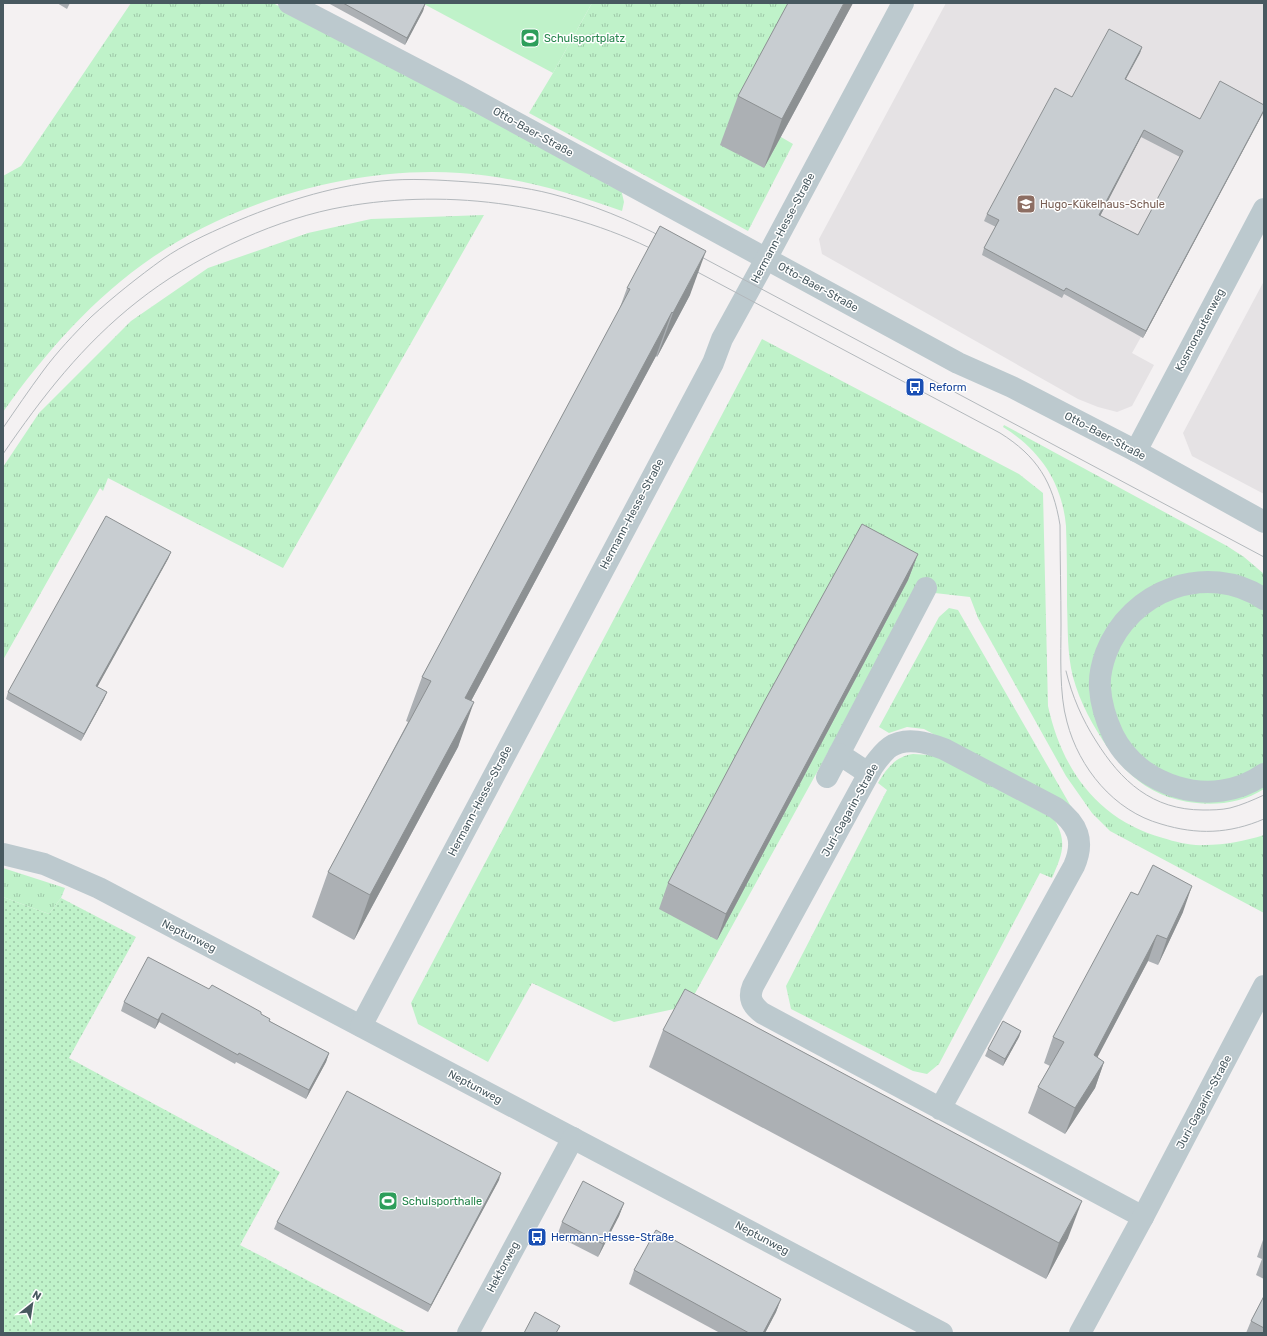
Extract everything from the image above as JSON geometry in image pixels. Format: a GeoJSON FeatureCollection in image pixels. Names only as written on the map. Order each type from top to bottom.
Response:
{"type":"FeatureCollection","features":[{"type":"Feature","properties":{"kind":"street","name":"Otto-Baer-Straße"},"geometry":{"type":"LineString","coordinates":[[288,3],[458,91],[958,363],[1012,387],[1136,451],[1264,522]]}},
{"type":"Feature","properties":{"kind":"street","name":"Hermann-Hesse-Straße"},"geometry":{"type":"LineString","coordinates":[[361,1026],[713,363],[722,339],[902,3]]}},
{"type":"Feature","properties":{"kind":"street","name":"Kosmonautenweg"},"geometry":{"type":"LineString","coordinates":[[1136,451],[1264,209]]}},
{"type":"Feature","properties":{"kind":"street"},"geometry":{"type":"LineString","coordinates":[[1264,599],[1239,587],[1213,582],[1187,584],[1162,593],[1151,599],[1129,616],[1110,644],[1100,675],[1100,688],[1105,716],[1115,740],[1131,760],[1153,777],[1180,788],[1212,792],[1232,789],[1252,782],[1264,774]]}},
{"type":"Feature","properties":{"kind":"street"},"geometry":{"type":"LineString","coordinates":[[828,777],[926,588]]}},
{"type":"Feature","properties":{"kind":"street","name":"Juri-Gagarin-Straße"},"geometry":{"type":"LineString","coordinates":[[940,1109],[1074,866],[1080,852],[1079,837],[1072,823],[1056,808],[944,749],[927,743],[911,741],[894,745],[884,753],[868,773],[753,986],[750,1000],[758,1010],[940,1109],[1143,1217]]}},
{"type":"Feature","properties":{"kind":"street"},"geometry":{"type":"LineString","coordinates":[[839,754],[868,773]]}},
{"type":"Feature","properties":{"kind":"street","name":"Neptunweg"},"geometry":{"type":"LineString","coordinates":[[3,854],[44,864],[86,882],[942,1333]]}},
{"type":"Feature","properties":{"kind":"street","name":"Juri-Gagarin-Straße"},"geometry":{"type":"LineString","coordinates":[[1080,1333],[1143,1217],[1264,986]]}},
{"type":"Feature","properties":{"kind":"street","name":"Hektorweg"},"geometry":{"type":"LineString","coordinates":[[468,1333],[573,1138]]}},
{"type":"Feature","properties":{"kind":"shaded area","name":"Hugo-Kükelhaus-Schule"},"geometry":{"type":"Polygon","coordinates":[[[946,3],[1264,3],[1264,117],[1262,116],[1143,338],[1141,337],[1132,353],[1154,365],[1132,406],[1117,412],[1098,407],[1078,399],[822,254],[819,239],[946,3]]]}},
{"type":"Feature","properties":{"kind":"shaded area"},"geometry":{"type":"Polygon","coordinates":[[[1264,281],[1264,494],[1192,456],[1183,433],[1264,281]]]}},
{"type":"Feature","properties":{"kind":"green space"},"geometry":{"type":"Polygon","coordinates":[[[131,3],[273,3],[621,189],[624,202],[622,211],[542,186],[502,178],[460,173],[420,172],[380,175],[340,181],[261,203],[223,218],[187,236],[153,257],[110,290],[90,308],[53,348],[35,369],[3,412],[3,176],[21,166],[131,3]]]}},
{"type":"Feature","properties":{"kind":"green space","name":"Schulsportplatz"},"geometry":{"type":"Polygon","coordinates":[[[422,3],[592,3],[553,73],[422,3]]]}},
{"type":"Feature","properties":{"kind":"green space"},"geometry":{"type":"Polygon","coordinates":[[[592,3],[796,3],[781,137],[793,144],[748,231],[529,113],[592,3]]]}},
{"type":"Feature","properties":{"kind":"green space"},"geometry":{"type":"Polygon","coordinates":[[[484,215],[283,568],[108,478],[103,491],[100,488],[3,660],[3,467],[39,413],[131,321],[208,268],[308,233],[371,219],[484,215]]]}},
{"type":"Feature","properties":{"kind":"green space"},"geometry":{"type":"Polygon","coordinates":[[[762,339],[1019,474],[1043,493],[1048,706],[1054,729],[1073,771],[1086,789],[1102,805],[1120,819],[1140,830],[1163,838],[1200,845],[1235,842],[1264,835],[1264,913],[1110,831],[1092,813],[1066,776],[978,618],[970,597],[917,591],[688,1006],[614,1022],[532,983],[488,1062],[418,1024],[411,1003],[762,339]]]}},
{"type":"Feature","properties":{"kind":"green space"},"geometry":{"type":"Polygon","coordinates":[[[1004,425],[1227,546],[1244,557],[1264,574],[1264,789],[1244,798],[1223,803],[1212,804],[1179,800],[1157,792],[1138,781],[1122,766],[1108,748],[1092,723],[1083,705],[1071,668],[1067,605],[1066,526],[1060,495],[1054,481],[1038,457],[1028,446],[1003,427],[1004,425]]]}},
{"type":"Feature","properties":{"kind":"green space"},"geometry":{"type":"Polygon","coordinates":[[[949,608],[958,610],[1073,810],[924,729],[907,727],[889,733],[879,727],[939,617],[949,608]]]}},
{"type":"Feature","properties":{"kind":"green space"},"geometry":{"type":"Polygon","coordinates":[[[913,754],[930,755],[941,758],[1054,819],[1061,835],[1062,842],[1061,855],[1052,878],[1040,873],[939,1064],[927,1074],[913,1071],[791,1009],[786,986],[887,790],[878,783],[892,764],[901,757],[913,754]]]}},
{"type":"Feature","properties":{"kind":"green space"},"geometry":{"type":"Polygon","coordinates":[[[3,868],[65,888],[61,898],[49,914],[3,897],[3,868]]]}},
{"type":"Feature","properties":{"kind":"green space"},"geometry":{"type":"Polygon","coordinates":[[[3,897],[49,914],[61,898],[136,937],[69,1058],[280,1172],[240,1245],[408,1333],[3,1333],[3,897]]]}},
{"type":"Feature","properties":{"kind":"building"},"geometry":{"type":"Polygon","coordinates":[[[343,3],[423,3],[425,4],[407,38],[343,3]]]}},
{"type":"Feature","properties":{"kind":"building"},"geometry":{"type":"Polygon","coordinates":[[[788,3],[844,3],[782,119],[738,96],[788,3]]]}},
{"type":"Feature","properties":{"kind":"building"},"geometry":{"type":"Polygon","coordinates":[[[1109,29],[1142,47],[1125,79],[1200,119],[1220,81],[1264,105],[1264,110],[1146,331],[1066,288],[1064,291],[984,248],[999,220],[987,214],[1055,88],[1072,97],[1109,29]],[[1144,130],[1099,215],[1138,235],[1183,151],[1144,130]]]}},
{"type":"Feature","properties":{"kind":"building"},"geometry":{"type":"Polygon","coordinates":[[[660,226],[706,251],[465,698],[474,702],[370,895],[328,872],[431,681],[422,677],[630,289],[627,288],[660,226]]]}},
{"type":"Feature","properties":{"kind":"building"},"geometry":{"type":"Polygon","coordinates":[[[106,516],[171,552],[96,686],[107,692],[84,734],[8,692],[106,516]]]}},
{"type":"Feature","properties":{"kind":"building"},"geometry":{"type":"Polygon","coordinates":[[[862,524],[918,554],[726,914],[668,883],[764,702],[862,524]]]}},
{"type":"Feature","properties":{"kind":"building"},"geometry":{"type":"Polygon","coordinates":[[[1153,865],[1192,886],[1167,939],[1157,935],[1094,1055],[1104,1062],[1075,1108],[1038,1087],[1064,1042],[1053,1037],[1131,892],[1138,895],[1153,865]]]}},
{"type":"Feature","properties":{"kind":"building"},"geometry":{"type":"Polygon","coordinates":[[[148,957],[209,989],[212,985],[261,1012],[261,1014],[270,1019],[269,1021],[329,1053],[309,1090],[239,1053],[238,1055],[162,1013],[158,1020],[124,1002],[148,957]]]}},
{"type":"Feature","properties":{"kind":"building"},"geometry":{"type":"Polygon","coordinates":[[[685,989],[1082,1201],[1059,1243],[663,1030],[685,989]]]}},
{"type":"Feature","properties":{"kind":"building"},"geometry":{"type":"Polygon","coordinates":[[[1003,1021],[1021,1031],[1005,1059],[988,1049],[1003,1021]]]}},
{"type":"Feature","properties":{"kind":"building","name":"Schulsporthalle"},"geometry":{"type":"Polygon","coordinates":[[[347,1091],[501,1173],[431,1305],[277,1222],[347,1091]]]}},
{"type":"Feature","properties":{"kind":"building"},"geometry":{"type":"Polygon","coordinates":[[[583,1181],[624,1203],[603,1244],[562,1222],[583,1181]]]}},
{"type":"Feature","properties":{"kind":"building"},"geometry":{"type":"Polygon","coordinates":[[[656,1230],[781,1299],[763,1333],[749,1333],[634,1270],[656,1230]]]}},
{"type":"Feature","properties":{"kind":"building"},"geometry":{"type":"Polygon","coordinates":[[[1264,1296],[1264,1328],[1251,1321],[1264,1296]]]}},
{"type":"Feature","properties":{"kind":"building"},"geometry":{"type":"Polygon","coordinates":[[[535,1312],[560,1326],[556,1333],[524,1333],[535,1312]]]}},
{"type":"Feature","properties":{"kind":"tram line"},"geometry":{"type":"LineString","coordinates":[[3,428],[43,371],[66,343],[91,317],[144,273],[187,244],[248,216],[304,197],[342,187],[392,180],[436,180],[500,185],[567,198],[624,219],[666,239]]}},
{"type":"Feature","properties":{"kind":"tram line"},"geometry":{"type":"LineString","coordinates":[[3,454],[64,372],[99,335],[138,301],[181,271],[205,257],[230,244],[281,223],[332,209],[373,202],[415,199],[457,200],[499,204],[540,211],[581,221],[620,235],[658,252]]}},
{"type":"Feature","properties":{"kind":"tram line"},"geometry":{"type":"LineString","coordinates":[[694,253],[1264,557]]}},
{"type":"Feature","properties":{"kind":"tram line"},"geometry":{"type":"LineString","coordinates":[[688,267],[1000,433],[1024,451],[1048,483],[1053,496],[1060,525],[1061,661],[1064,711],[1080,756],[1101,785],[1114,798],[1128,809],[1144,818],[1161,824],[1187,830],[1213,831],[1238,828],[1264,819]]}},
{"type":"Feature","properties":{"kind":"tram line"},"geometry":{"type":"LineString","coordinates":[[1066,671],[1078,707],[1096,741],[1116,769],[1127,780],[1153,799],[1168,805],[1185,809],[1220,810],[1243,804],[1264,795]]}},
{"type":"Feature","properties":{"kind":"place","name":"Schulsportplatz"},"geometry":{"type":"Point","coordinates":[530,38]}},
{"type":"Feature","properties":{"kind":"place","name":"Hugo-Kükelhaus-Schule"},"geometry":{"type":"Point","coordinates":[1026,204]}},
{"type":"Feature","properties":{"kind":"place","name":"Reform"},"geometry":{"type":"Point","coordinates":[915,387]}},
{"type":"Feature","properties":{"kind":"place","name":"Schulsporthalle"},"geometry":{"type":"Point","coordinates":[388,1201]}},
{"type":"Feature","properties":{"kind":"place","name":"Hermann-Hesse-Straße"},"geometry":{"type":"Point","coordinates":[537,1237]}}]}
